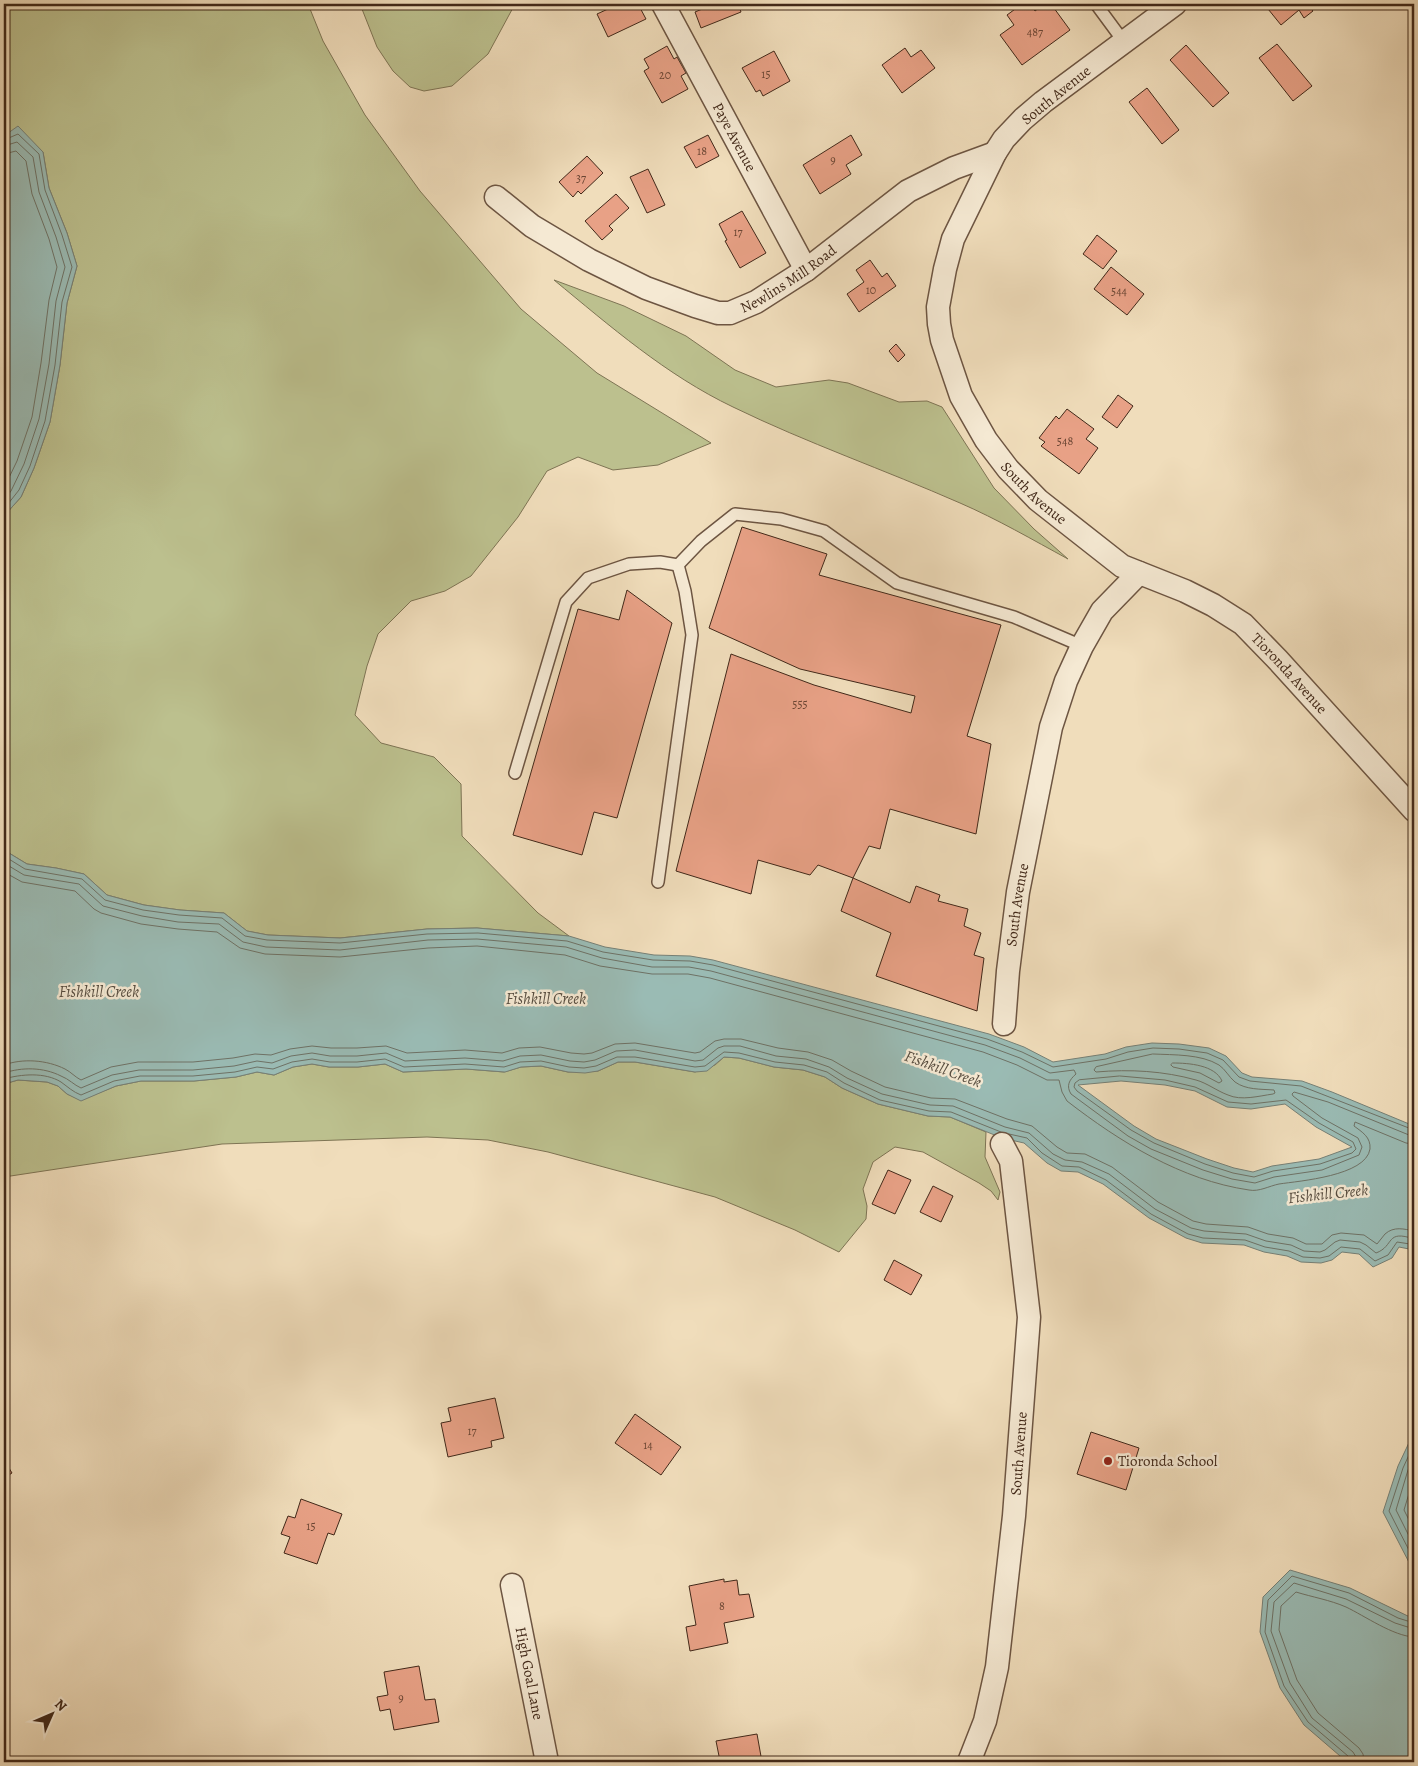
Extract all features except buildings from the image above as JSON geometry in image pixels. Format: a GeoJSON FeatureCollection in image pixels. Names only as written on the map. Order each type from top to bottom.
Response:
{"type":"FeatureCollection","features":[{"type":"Feature","properties":{"kind":"street","name":"Paye Avenue"},"geometry":{"type":"LineString","coordinates":[[664,4],[806,270]]}},
{"type":"Feature","properties":{"kind":"street","name":"South Avenue"},"geometry":{"type":"LineString","coordinates":[[1004,1024],[1008,972],[1018,892],[1051,726],[1066,681],[1082,646],[1102,611],[1139,573],[1122,566],[1038,500],[1008,469],[986,440],[961,396],[942,340],[938,307],[953,239],[995,153],[1004,139],[1043,102],[1175,4]]}},
{"type":"Feature","properties":{"kind":"street","name":"Newlins Mill Road"},"geometry":{"type":"LineString","coordinates":[[496,197],[532,226],[590,260],[646,288],[718,313],[730,313],[756,302],[806,270],[908,192],[954,168],[995,153]]}},
{"type":"Feature","properties":{"kind":"street","name":"Tioronda Avenue"},"geometry":{"type":"LineString","coordinates":[[1139,573],[1185,591],[1213,605],[1243,624],[1414,810]]}},
{"type":"Feature","properties":{"kind":"street","name":"South Avenue"},"geometry":{"type":"LineString","coordinates":[[969,1762],[984,1721],[997,1668],[1014,1516],[1029,1317],[1011,1161],[1002,1144]]}},
{"type":"Feature","properties":{"kind":"street","name":"High Goal Lane"},"geometry":{"type":"LineString","coordinates":[[512,1585],[547,1762]]}},
{"type":"Feature","properties":{"kind":"lane"},"geometry":{"type":"LineString","coordinates":[[1096,4],[1124,42]]}},
{"type":"Feature","properties":{"kind":"lane"},"geometry":{"type":"LineString","coordinates":[[678,565],[701,541],[735,514],[781,519],[824,531],[897,583],[1014,617],[1082,646]]}},
{"type":"Feature","properties":{"kind":"lane"},"geometry":{"type":"LineString","coordinates":[[515,773],[566,602],[588,578],[629,564],[660,562],[678,565]]}},
{"type":"Feature","properties":{"kind":"lane"},"geometry":{"type":"LineString","coordinates":[[658,882],[692,635],[685,591],[678,565]]}},
{"type":"Feature","properties":{"kind":"green space"},"geometry":{"type":"Polygon","coordinates":[[[4,4],[308,4],[323,41],[365,115],[420,191],[521,309],[597,373],[711,443],[658,465],[613,470],[578,457],[547,471],[518,517],[471,576],[445,591],[411,601],[378,634],[367,666],[355,715],[381,743],[434,757],[461,784],[462,836],[538,913],[569,936],[477,928],[427,929],[340,938],[268,935],[247,931],[224,913],[144,905],[107,895],[84,874],[27,864],[4,850],[4,516],[21,497],[34,468],[50,422],[60,365],[67,303],[77,266],[67,233],[49,188],[43,152],[4,136],[4,4]]]}},
{"type":"Feature","properties":{"kind":"green space"},"geometry":{"type":"Polygon","coordinates":[[[360,4],[515,4],[488,54],[452,86],[424,91],[410,87],[393,71],[377,47],[360,4]]]}},
{"type":"Feature","properties":{"kind":"green space"},"geometry":{"type":"Polygon","coordinates":[[[554,280],[624,306],[686,336],[735,370],[776,387],[829,380],[848,383],[899,402],[927,401],[942,407],[994,488],[1034,529],[1068,559],[974,509],[789,433],[708,394],[639,349],[554,280]]]}},
{"type":"Feature","properties":{"kind":"green space"},"geometry":{"type":"Polygon","coordinates":[[[724,1057],[739,1058],[774,1067],[803,1070],[825,1077],[842,1088],[878,1104],[928,1116],[950,1117],[986,1132],[985,1157],[1000,1192],[998,1200],[991,1191],[979,1183],[923,1152],[895,1147],[873,1162],[863,1189],[867,1206],[866,1219],[839,1252],[795,1230],[715,1197],[548,1152],[488,1140],[427,1137],[222,1144],[4,1177],[4,1084],[18,1080],[47,1082],[58,1086],[67,1094],[81,1100],[116,1086],[141,1081],[194,1081],[236,1077],[257,1072],[274,1075],[293,1067],[312,1064],[329,1067],[358,1067],[385,1064],[403,1072],[466,1069],[504,1072],[521,1067],[541,1066],[568,1072],[598,1071],[618,1062],[635,1062],[695,1072],[715,1065],[724,1057]]]}},
{"type":"Feature","properties":{"kind":"water"},"geometry":{"type":"Polygon","coordinates":[[[18,126],[43,152],[49,188],[67,233],[77,266],[67,303],[60,365],[50,422],[34,468],[21,497],[4,516],[4,136],[18,126]]]}},
{"type":"Feature","properties":{"kind":"water","name":"Fishkill Creek"},"geometry":{"type":"Polygon","coordinates":[[[4,850],[27,864],[84,874],[107,895],[144,905],[224,913],[247,931],[268,935],[340,938],[427,929],[477,928],[569,936],[605,947],[654,955],[690,956],[713,960],[989,1034],[1024,1047],[1053,1062],[1105,1054],[1126,1047],[1152,1043],[1209,1048],[1226,1056],[1242,1073],[1252,1077],[1302,1081],[1414,1126],[1414,1255],[1409,1249],[1399,1247],[1392,1258],[1373,1267],[1359,1254],[1342,1252],[1332,1260],[1321,1263],[1301,1262],[1287,1256],[1264,1252],[1244,1245],[1202,1243],[1186,1238],[1149,1218],[1103,1184],[1078,1172],[1061,1171],[1047,1163],[1024,1143],[1002,1138],[950,1117],[928,1116],[878,1104],[842,1088],[825,1077],[803,1070],[774,1067],[739,1058],[724,1057],[707,1071],[695,1072],[635,1062],[618,1062],[598,1071],[585,1073],[568,1072],[541,1066],[521,1067],[505,1072],[466,1069],[403,1072],[385,1064],[358,1067],[329,1067],[312,1064],[293,1067],[274,1075],[257,1072],[236,1077],[194,1081],[141,1081],[116,1086],[81,1101],[67,1094],[58,1086],[47,1082],[18,1080],[4,1084],[4,850]],[[1121,1081],[1078,1085],[1134,1126],[1156,1139],[1234,1168],[1253,1172],[1272,1166],[1319,1159],[1352,1147],[1316,1127],[1285,1104],[1251,1109],[1227,1107],[1195,1091],[1165,1085],[1121,1081]]]}},
{"type":"Feature","properties":{"kind":"water"},"geometry":{"type":"Polygon","coordinates":[[[1414,1432],[1414,1572],[1383,1512],[1398,1466],[1414,1432]]]}},
{"type":"Feature","properties":{"kind":"water"},"geometry":{"type":"Polygon","coordinates":[[[1290,1570],[1350,1588],[1414,1619],[1414,1762],[1347,1762],[1304,1725],[1280,1688],[1260,1632],[1263,1597],[1290,1570]]]}},
{"type":"Feature","properties":{"kind":"place","name":"Tioronda School"},"geometry":{"type":"Point","coordinates":[1108,1461]}}]}
